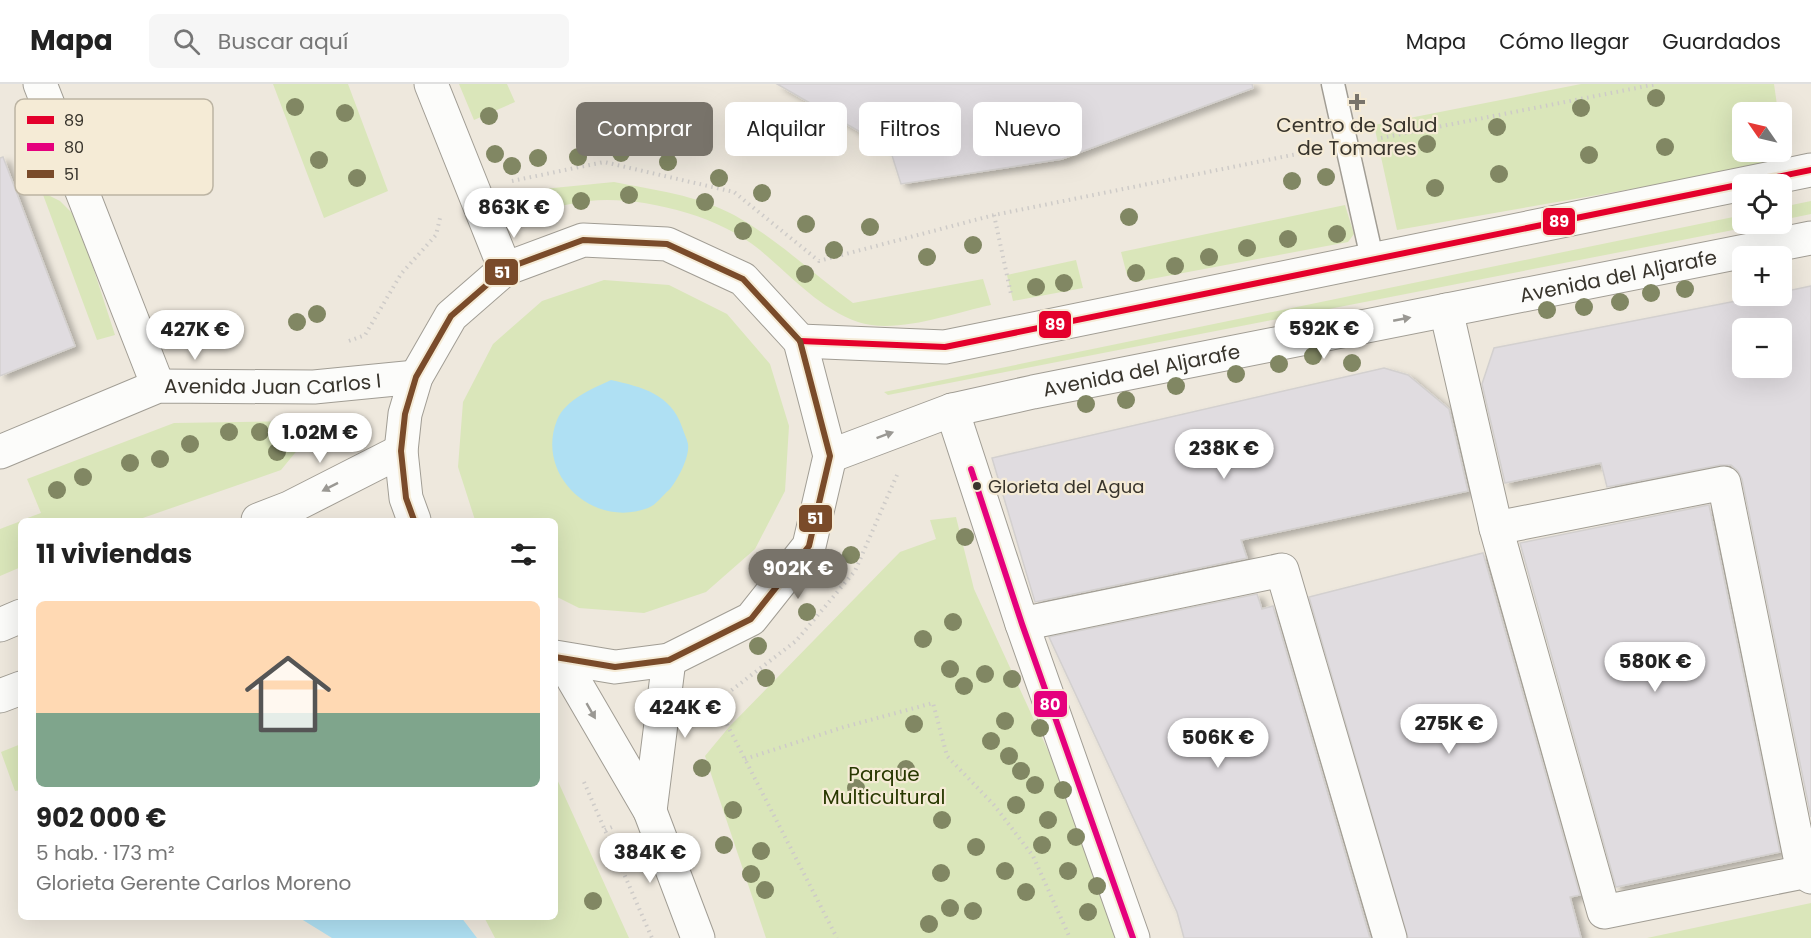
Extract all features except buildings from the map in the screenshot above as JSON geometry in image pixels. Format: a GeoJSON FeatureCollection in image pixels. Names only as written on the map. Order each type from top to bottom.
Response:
{"type":"FeatureCollection","features":[{"type":"Feature","properties":{"kind":"street"},"geometry":{"type":"LineString","coordinates":[[40,84],[46,99]]}},
{"type":"Feature","properties":{"kind":"street"},"geometry":{"type":"LineString","coordinates":[[431,84],[504,269]]}},
{"type":"Feature","properties":{"kind":"street"},"geometry":{"type":"LineString","coordinates":[[800,341],[945,347],[1811,170]]}},
{"type":"Feature","properties":{"kind":"street"},"geometry":{"type":"LineString","coordinates":[[83,195],[158,386]]}},
{"type":"Feature","properties":{"kind":"street","name":"Avenida del Aljarafe"},"geometry":{"type":"LineString","coordinates":[[830,456],[952,410],[1033,392],[1811,238]]}},
{"type":"Feature","properties":{"kind":"street"},"geometry":{"type":"LineString","coordinates":[[413,518],[406,498],[401,451],[405,414],[416,377],[451,316],[504,269],[583,240],[667,244],[743,279],[800,341],[830,456],[809,546],[751,618],[669,660],[615,667],[558,659]]}},
{"type":"Feature","properties":{"kind":"street"},"geometry":{"type":"LineString","coordinates":[[1446,310],[1496,528],[1604,912],[1807,874],[1724,483],[1496,528]]}},
{"type":"Feature","properties":{"kind":"street","name":"Avenida Juan Carlos I"},"geometry":{"type":"LineString","coordinates":[[0,452],[158,386],[314,387],[416,377]]}},
{"type":"Feature","properties":{"kind":"street"},"geometry":{"type":"LineString","coordinates":[[952,410],[1022,624],[1133,938]]}},
{"type":"Feature","properties":{"kind":"street"},"geometry":{"type":"LineString","coordinates":[[263,518],[289,508],[401,451]]}},
{"type":"Feature","properties":{"kind":"street"},"geometry":{"type":"LineString","coordinates":[[1022,624],[1282,570],[1390,938]]}},
{"type":"Feature","properties":{"kind":"street"},"geometry":{"type":"LineString","coordinates":[[0,625],[18,617]]}},
{"type":"Feature","properties":{"kind":"street"},"geometry":{"type":"LineString","coordinates":[[558,659],[650,811],[698,938]]}},
{"type":"Feature","properties":{"kind":"street"},"geometry":{"type":"LineString","coordinates":[[650,811],[669,660]]}},
{"type":"Feature","properties":{"kind":"street"},"geometry":{"type":"LineString","coordinates":[[0,696],[18,689]]}},
{"type":"Feature","properties":{"kind":"lane"},"geometry":{"type":"LineString","coordinates":[[1333,84],[1372,258]]}},
{"type":"Feature","properties":{"kind":"path"},"geometry":{"type":"LineString","coordinates":[[347,342],[365,335],[401,274],[436,235],[444,198],[474,189],[604,162],[734,192],[819,261],[994,215],[1657,84]]}},
{"type":"Feature","properties":{"kind":"path"},"geometry":{"type":"LineString","coordinates":[[994,215],[1019,332]]}},
{"type":"Feature","properties":{"kind":"path"},"geometry":{"type":"LineString","coordinates":[[699,729],[716,702],[796,641],[855,571],[899,471]]}},
{"type":"Feature","properties":{"kind":"path"},"geometry":{"type":"LineString","coordinates":[[716,702],[837,938]]}},
{"type":"Feature","properties":{"kind":"path"},"geometry":{"type":"LineString","coordinates":[[746,759],[844,727],[933,703],[947,756],[994,805],[1034,856],[1070,938]]}},
{"type":"Feature","properties":{"kind":"path"},"geometry":{"type":"LineString","coordinates":[[581,776],[652,938]]}},
{"type":"Feature","properties":{"kind":"path"},"geometry":{"type":"LineString","coordinates":[[605,830],[650,811]]}},
{"type":"Feature","properties":{"kind":"green space"},"geometry":{"type":"Polygon","coordinates":[[[273,84],[348,84],[388,191],[324,218],[273,84]]]}},
{"type":"Feature","properties":{"kind":"green space"},"geometry":{"type":"Polygon","coordinates":[[[459,84],[507,84],[515,102],[474,120],[459,84]]]}},
{"type":"Feature","properties":{"kind":"green space"},"geometry":{"type":"Polygon","coordinates":[[[1581,84],[1774,84],[1777,102],[1732,102],[1732,162],[1787,162],[1397,230],[1374,125],[1581,84]]]}},
{"type":"Feature","properties":{"kind":"green space"},"geometry":{"type":"Polygon","coordinates":[[[614,182],[690,198],[734,215],[780,246],[853,303],[983,279],[991,305],[924,321],[889,326],[873,325],[858,322],[831,309],[744,239],[708,220],[687,213],[646,203],[597,200],[526,213],[523,191],[614,182]]]}},
{"type":"Feature","properties":{"kind":"green space"},"geometry":{"type":"Polygon","coordinates":[[[43,195],[60,201],[77,218],[115,335],[97,340],[43,195]]]}},
{"type":"Feature","properties":{"kind":"green space"},"geometry":{"type":"Polygon","coordinates":[[[1811,201],[1811,214],[1792,218],[1792,205],[1811,201]]]}},
{"type":"Feature","properties":{"kind":"green space"},"geometry":{"type":"Polygon","coordinates":[[[1345,205],[1354,234],[1348,242],[1135,282],[1127,275],[1121,252],[1345,205]]]}},
{"type":"Feature","properties":{"kind":"green space"},"geometry":{"type":"Polygon","coordinates":[[[1732,217],[1732,230],[888,395],[884,392],[1732,217]]]}},
{"type":"Feature","properties":{"kind":"green space"},"geometry":{"type":"Polygon","coordinates":[[[1076,260],[1083,288],[1013,301],[1007,275],[1076,260]]]}},
{"type":"Feature","properties":{"kind":"green space"},"geometry":{"type":"Polygon","coordinates":[[[604,280],[669,285],[727,314],[770,364],[789,426],[785,491],[755,549],[706,592],[644,613],[579,608],[558,598],[558,518],[474,518],[458,467],[463,402],[493,344],[542,301],[604,280]]]}},
{"type":"Feature","properties":{"kind":"green space"},"geometry":{"type":"Polygon","coordinates":[[[298,421],[308,437],[281,470],[143,518],[27,518],[41,513],[27,479],[174,423],[298,421]]]}},
{"type":"Feature","properties":{"kind":"green space","name":"Parque Multicultural"},"geometry":{"type":"Polygon","coordinates":[[[956,517],[974,589],[1051,757],[1118,938],[766,938],[705,756],[729,727],[900,552],[936,539],[930,520],[956,517]]]}},
{"type":"Feature","properties":{"kind":"green space"},"geometry":{"type":"Polygon","coordinates":[[[18,522],[18,568],[0,576],[0,529],[18,522]]]}},
{"type":"Feature","properties":{"kind":"green space"},"geometry":{"type":"Polygon","coordinates":[[[18,745],[18,790],[15,791],[1,752],[18,745]]]}},
{"type":"Feature","properties":{"kind":"green space"},"geometry":{"type":"Polygon","coordinates":[[[558,781],[629,938],[495,938],[486,920],[558,920],[558,781]]]}},
{"type":"Feature","properties":{"kind":"green space"},"geometry":{"type":"Polygon","coordinates":[[[1811,903],[1811,938],[1647,938],[1811,903]]]}},
{"type":"Feature","properties":{"kind":"water"},"geometry":{"type":"Polygon","coordinates":[[[611,380],[644,389],[663,399],[677,416],[688,444],[682,468],[669,490],[651,507],[627,513],[607,511],[589,504],[574,493],[562,478],[554,460],[552,440],[561,413],[573,400],[611,380]]]}},
{"type":"Feature","properties":{"kind":"water"},"geometry":{"type":"Polygon","coordinates":[[[303,920],[463,920],[477,938],[332,938],[303,920]]]}},
{"type":"Feature","properties":{"kind":"transit line","name":"89"},"geometry":{"type":"LineString","coordinates":[[800,341],[945,347],[1811,170]]}},
{"type":"Feature","properties":{"kind":"transit line","name":"51"},"geometry":{"type":"LineString","coordinates":[[413,518],[406,498],[401,451],[405,414],[416,377],[451,316],[505,269],[583,240],[667,244],[743,279],[800,341],[830,456],[809,546],[751,619],[669,660],[615,667],[558,658]]}},
{"type":"Feature","properties":{"kind":"transit line","name":"80"},"geometry":{"type":"LineString","coordinates":[[971,469],[1022,624],[1133,938]]}},
{"type":"Feature","properties":{"kind":"place","name":"Centro de Salud de Tomares"},"geometry":{"type":"Point","coordinates":[1357,102]}},
{"type":"Feature","properties":{"kind":"place","name":"Glorieta del Agua"},"geometry":{"type":"Point","coordinates":[977,486]}}]}
